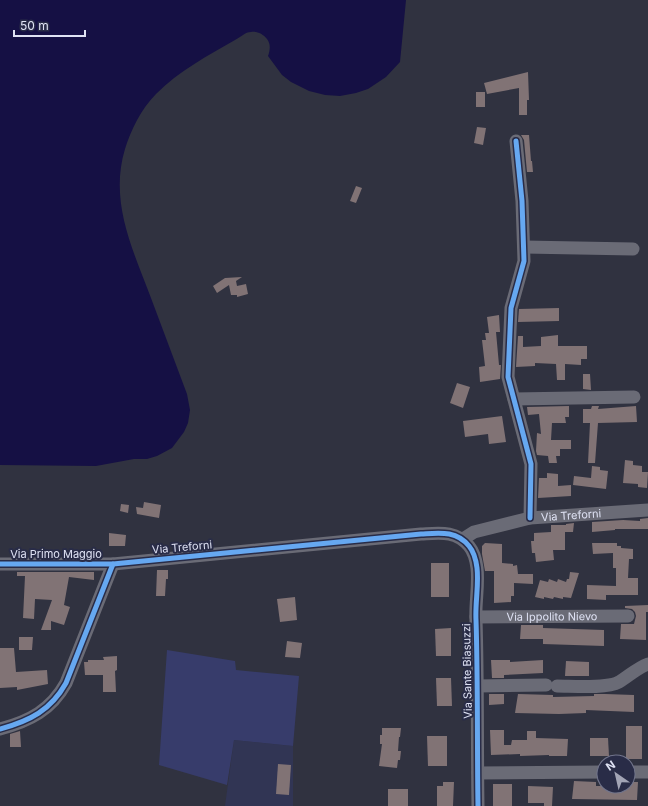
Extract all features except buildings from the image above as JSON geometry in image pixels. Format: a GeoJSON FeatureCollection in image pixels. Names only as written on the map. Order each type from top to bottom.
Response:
{"type":"FeatureCollection","features":[{"type":"Feature","properties":{"kind":"street"},"geometry":{"type":"LineString","coordinates":[[516,141],[522,201],[524,261],[511,308],[508,377],[531,464],[530,518]]}},
{"type":"Feature","properties":{"kind":"street"},"geometry":{"type":"LineString","coordinates":[[524,247],[633,249]]}},
{"type":"Feature","properties":{"kind":"street"},"geometry":{"type":"LineString","coordinates":[[514,399],[634,397]]}},
{"type":"Feature","properties":{"kind":"street","name":"Via Treforni"},"geometry":{"type":"LineString","coordinates":[[113,564],[421,534],[453,534],[463,540],[474,532],[530,518],[648,510]]}},
{"type":"Feature","properties":{"kind":"street","name":"Via Sante Biasuzzi"},"geometry":{"type":"LineString","coordinates":[[463,540],[472,551],[477,570],[478,806]]}},
{"type":"Feature","properties":{"kind":"street","name":"Via Primo Maggio"},"geometry":{"type":"LineString","coordinates":[[0,564],[113,564]]}},
{"type":"Feature","properties":{"kind":"street"},"geometry":{"type":"LineString","coordinates":[[0,729],[15,725],[39,714],[60,694],[66,683],[113,564]]}},
{"type":"Feature","properties":{"kind":"street","name":"Via Ippolito Nievo"},"geometry":{"type":"LineString","coordinates":[[476,616],[628,616]]}},
{"type":"Feature","properties":{"kind":"street"},"geometry":{"type":"LineString","coordinates":[[477,686],[610,685],[619,682],[635,669],[648,664]]}},
{"type":"Feature","properties":{"kind":"street"},"geometry":{"type":"LineString","coordinates":[[478,773],[596,772]]}},
{"type":"Feature","properties":{"kind":"street"},"geometry":{"type":"LineString","coordinates":[[636,772],[648,772]]}},
{"type":"Feature","properties":{"kind":"shaded area"},"geometry":{"type":"Polygon","coordinates":[[[0,0],[406,0],[400,62],[386,77],[368,89],[340,96],[325,95],[309,91],[291,82],[282,75],[268,56],[270,45],[262,34],[258,32],[249,32],[204,58],[174,78],[156,94],[137,120],[125,149],[121,169],[121,207],[137,262],[187,394],[190,410],[188,423],[184,432],[172,448],[157,456],[147,459],[134,459],[96,466],[0,465],[0,0]]]}},
{"type":"Feature","properties":{"kind":"shaded area"},"geometry":{"type":"Polygon","coordinates":[[[167,650],[235,661],[236,670],[299,676],[293,746],[234,740],[227,785],[159,765],[167,650]]]}},
{"type":"Feature","properties":{"kind":"shaded area"},"geometry":{"type":"Polygon","coordinates":[[[234,740],[293,746],[293,806],[225,806],[234,740]]]}},
{"type":"Feature","properties":{"kind":"cycle path"},"geometry":{"type":"LineString","coordinates":[[516,141],[522,201],[524,261],[511,308],[508,377],[531,464],[530,518]]}},
{"type":"Feature","properties":{"kind":"cycle path"},"geometry":{"type":"LineString","coordinates":[[0,564],[113,564],[421,534],[447,534],[459,537],[469,546],[472,551],[476,562],[477,574],[478,806]]}},
{"type":"Feature","properties":{"kind":"cycle path"},"geometry":{"type":"LineString","coordinates":[[0,729],[21,722],[39,713],[54,700],[60,692],[66,683],[113,564]]}}]}
